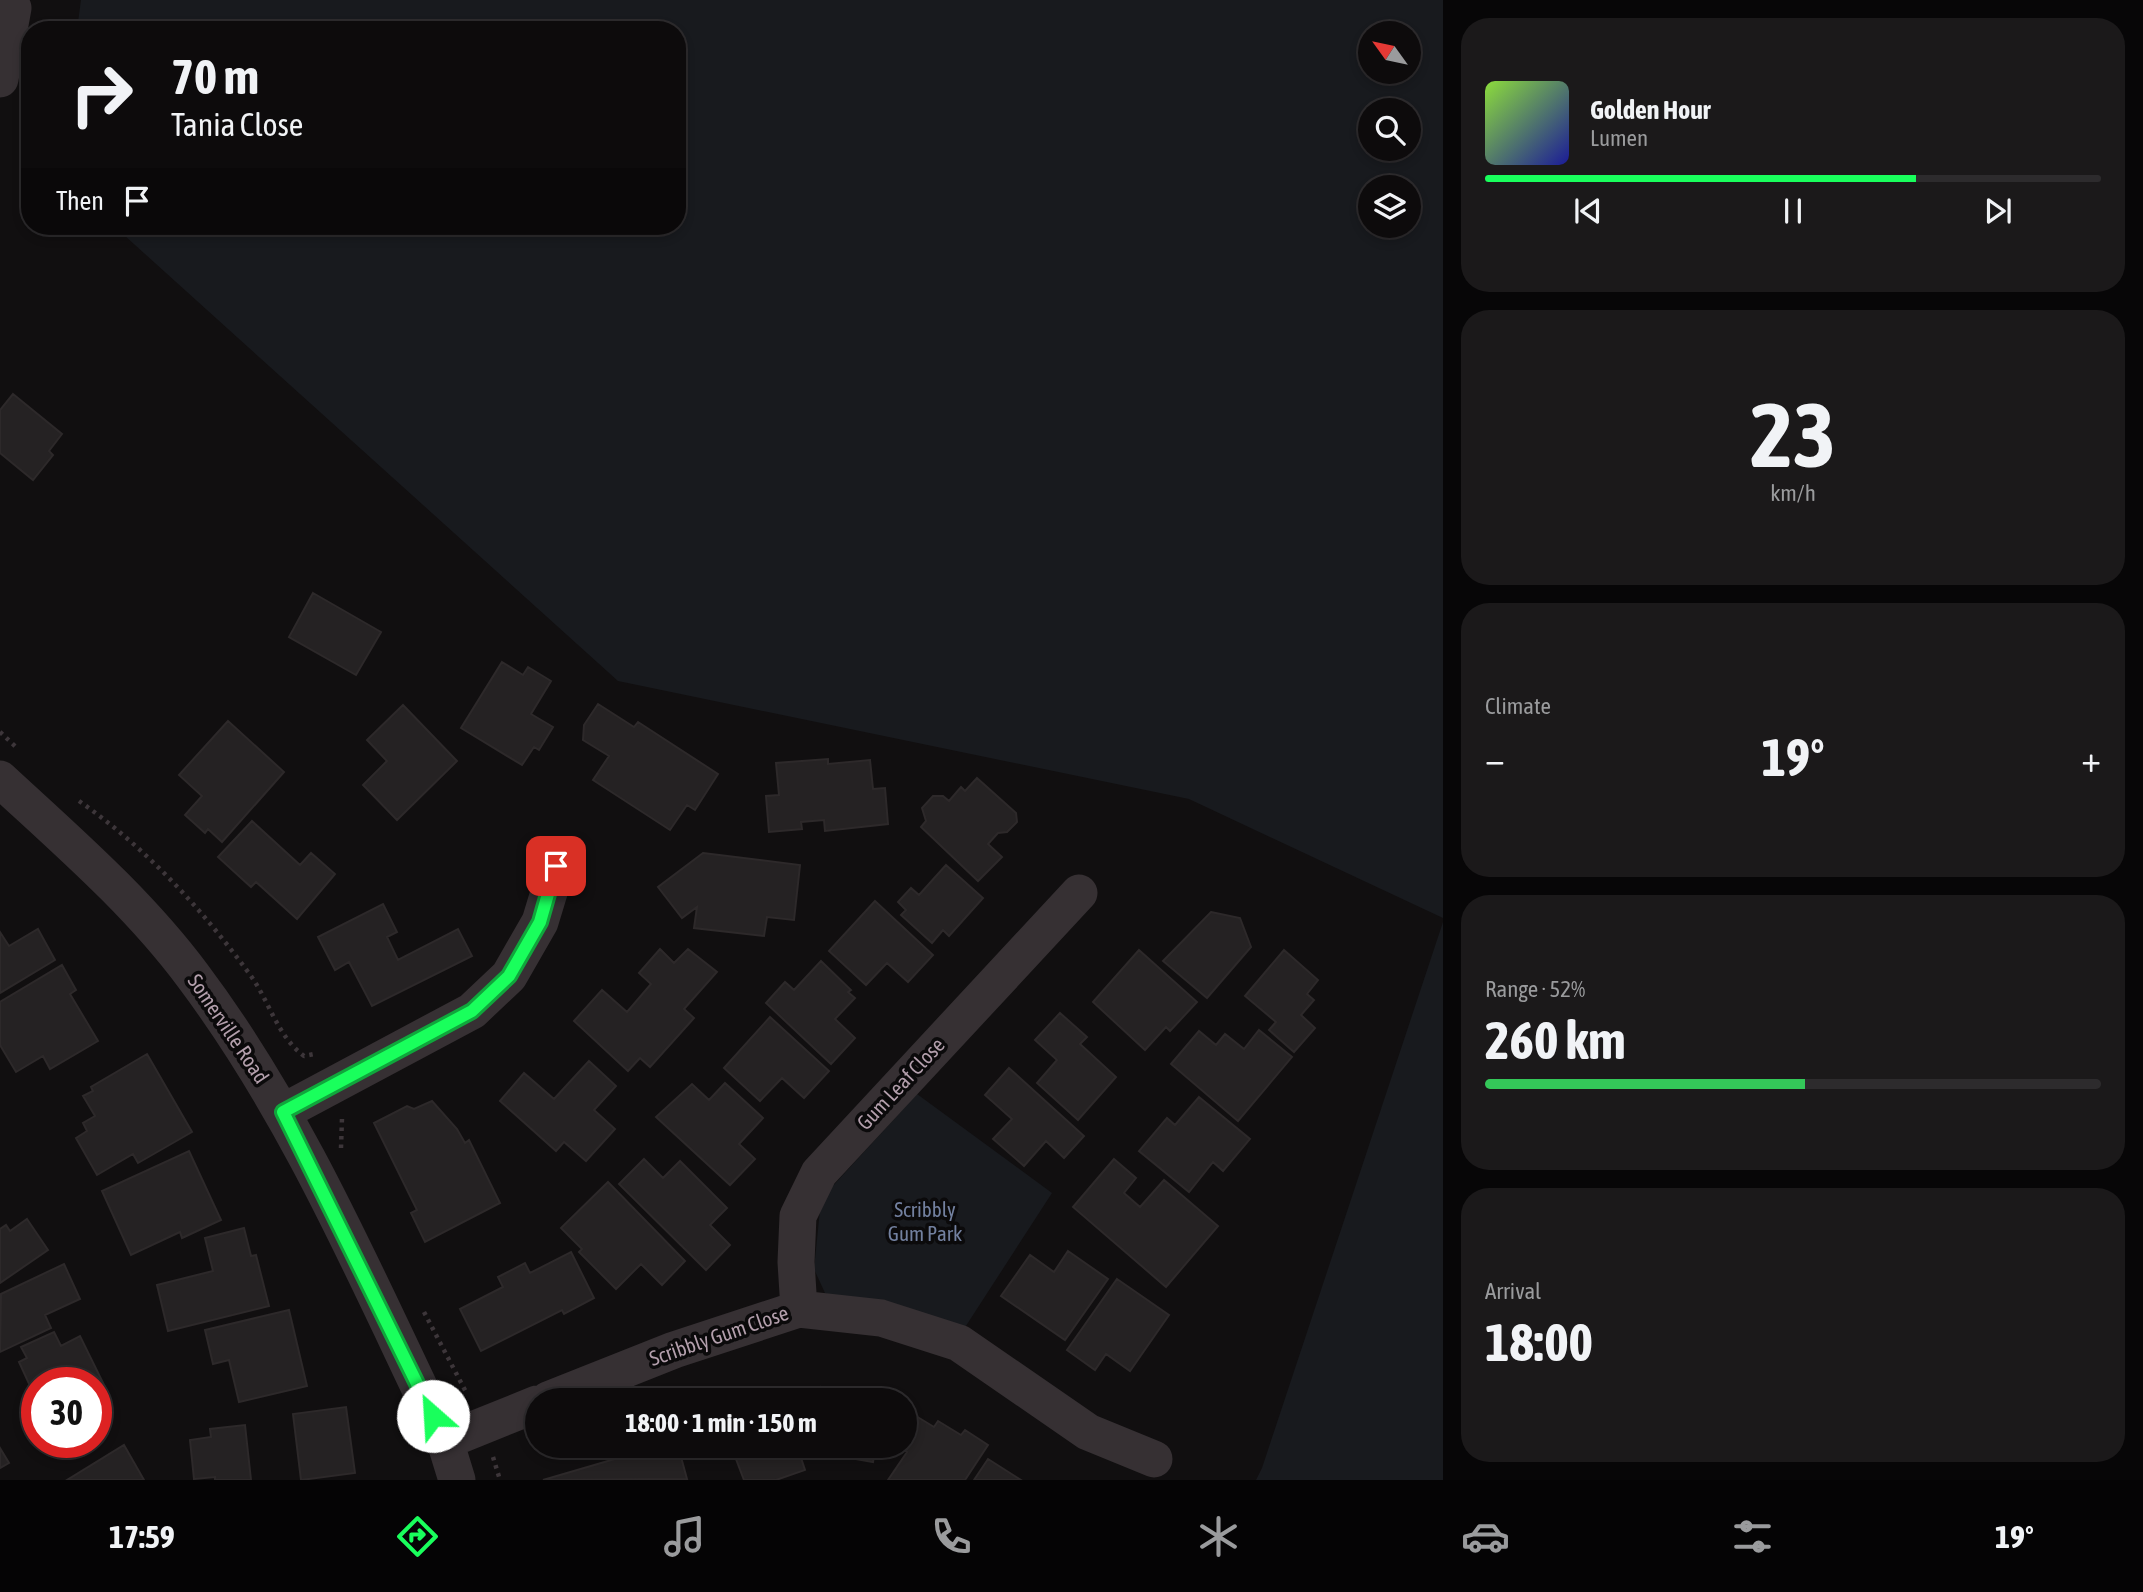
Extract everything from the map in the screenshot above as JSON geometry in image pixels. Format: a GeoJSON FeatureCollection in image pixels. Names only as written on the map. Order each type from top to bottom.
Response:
{"type":"FeatureCollection","features":[{"type":"Feature","properties":{"kind":"street"},"geometry":{"type":"LineString","coordinates":[[0,79],[13,8]]}},
{"type":"Feature","properties":{"kind":"street","name":"Somerville Road"},"geometry":{"type":"LineString","coordinates":[[0,779],[93,865],[191,973],[243,1046],[283,1112],[445,1441],[457,1480]]}},
{"type":"Feature","properties":{"kind":"street"},"geometry":{"type":"LineString","coordinates":[[283,1112],[472,1011],[509,976],[540,922],[556,866]]}},
{"type":"Feature","properties":{"kind":"street","name":"Gum Leaf Close"},"geometry":{"type":"LineString","coordinates":[[799,1308],[796,1262],[798,1216],[819,1173],[1079,893]]}},
{"type":"Feature","properties":{"kind":"street","name":"Scribbly Gum Close"},"geometry":{"type":"LineString","coordinates":[[578,1388],[674,1350],[799,1308],[881,1318],[959,1343],[1088,1432],[1154,1459]]}},
{"type":"Feature","properties":{"kind":"street"},"geometry":{"type":"LineString","coordinates":[[445,1441],[525,1409]]}},
{"type":"Feature","properties":{"kind":"path"},"geometry":{"type":"LineString","coordinates":[[493,1455],[500,1480]]}},
{"type":"Feature","properties":{"kind":"green space"},"geometry":{"type":"Polygon","coordinates":[[[81,0],[1443,0],[1443,918],[1189,799],[618,681],[124,235],[686,235],[686,21],[78,21],[81,0]]]}},
{"type":"Feature","properties":{"kind":"green space"},"geometry":{"type":"Polygon","coordinates":[[[1443,922],[1443,1480],[1256,1480],[1262,1468],[1443,922]]]}},
{"type":"Feature","properties":{"kind":"green space","name":"Scribbly Gum Park"},"geometry":{"type":"Polygon","coordinates":[[[917,1094],[1052,1193],[962,1332],[845,1303],[825,1293],[814,1269],[820,1210],[831,1188],[917,1094]]]}},
{"type":"Feature","properties":{"kind":"building"},"geometry":{"type":"Polygon","coordinates":[[[13,394],[62,434],[49,451],[53,455],[33,480],[0,453],[0,410],[13,394]]]}},
{"type":"Feature","properties":{"kind":"building"},"geometry":{"type":"Polygon","coordinates":[[[313,593],[381,632],[356,675],[289,637],[313,593]]]}},
{"type":"Feature","properties":{"kind":"building"},"geometry":{"type":"Polygon","coordinates":[[[502,662],[523,675],[528,667],[551,681],[531,714],[553,727],[539,750],[534,747],[522,765],[461,728],[502,662]]]}},
{"type":"Feature","properties":{"kind":"building"},"geometry":{"type":"Polygon","coordinates":[[[598,704],[634,727],[638,722],[718,774],[695,810],[687,805],[670,830],[593,780],[609,756],[583,740],[584,725],[598,704]]]}},
{"type":"Feature","properties":{"kind":"building"},"geometry":{"type":"Polygon","coordinates":[[[403,705],[457,761],[397,820],[363,785],[387,761],[367,740],[403,705]]]}},
{"type":"Feature","properties":{"kind":"building"},"geometry":{"type":"Polygon","coordinates":[[[228,721],[284,772],[222,842],[208,829],[205,833],[185,815],[202,796],[179,775],[228,721]]]}},
{"type":"Feature","properties":{"kind":"building"},"geometry":{"type":"Polygon","coordinates":[[[828,759],[828,764],[870,760],[873,789],[885,788],[888,824],[825,831],[824,820],[801,822],[802,829],[769,832],[766,796],[779,795],[776,763],[828,759]]]}},
{"type":"Feature","properties":{"kind":"building"},"geometry":{"type":"Polygon","coordinates":[[[977,778],[1016,813],[1017,822],[1007,832],[998,833],[988,844],[1002,857],[978,881],[921,827],[926,821],[922,808],[933,796],[943,796],[949,801],[961,787],[965,791],[977,778]]]}},
{"type":"Feature","properties":{"kind":"building"},"geometry":{"type":"Polygon","coordinates":[[[252,821],[300,865],[311,853],[335,874],[297,919],[256,882],[251,887],[218,857],[252,821]]]}},
{"type":"Feature","properties":{"kind":"building"},"geometry":{"type":"Polygon","coordinates":[[[703,853],[800,865],[794,920],[767,917],[764,936],[694,928],[697,907],[682,918],[658,887],[703,853]]]}},
{"type":"Feature","properties":{"kind":"building"},"geometry":{"type":"Polygon","coordinates":[[[946,865],[983,898],[949,936],[943,930],[932,943],[901,915],[906,910],[898,902],[911,888],[919,895],[946,865]]]}},
{"type":"Feature","properties":{"kind":"building"},"geometry":{"type":"Polygon","coordinates":[[[875,901],[933,955],[908,982],[887,963],[866,985],[829,951],[875,901]]]}},
{"type":"Feature","properties":{"kind":"building"},"geometry":{"type":"Polygon","coordinates":[[[383,904],[397,932],[387,937],[398,960],[458,929],[472,956],[372,1006],[349,962],[335,970],[318,937],[383,904]]]}},
{"type":"Feature","properties":{"kind":"building"},"geometry":{"type":"Polygon","coordinates":[[[1211,912],[1240,918],[1251,947],[1207,998],[1163,961],[1211,912]]]}},
{"type":"Feature","properties":{"kind":"building"},"geometry":{"type":"Polygon","coordinates":[[[38,929],[55,960],[0,993],[0,932],[9,946],[38,929]]]}},
{"type":"Feature","properties":{"kind":"building"},"geometry":{"type":"Polygon","coordinates":[[[660,949],[674,963],[688,949],[717,972],[684,1009],[694,1018],[650,1067],[640,1058],[628,1071],[574,1021],[602,990],[627,1012],[651,984],[639,973],[660,949]]]}},
{"type":"Feature","properties":{"kind":"building"},"geometry":{"type":"Polygon","coordinates":[[[1139,950],[1197,1002],[1170,1031],[1166,1027],[1145,1050],[1093,1002],[1139,950]]]}},
{"type":"Feature","properties":{"kind":"building"},"geometry":{"type":"Polygon","coordinates":[[[1284,950],[1318,980],[1307,994],[1314,1000],[1301,1015],[1315,1028],[1294,1052],[1269,1030],[1276,1022],[1245,996],[1284,950]]]}},
{"type":"Feature","properties":{"kind":"building"},"geometry":{"type":"Polygon","coordinates":[[[821,961],[851,990],[848,992],[855,998],[835,1019],[855,1038],[831,1064],[766,1003],[785,982],[794,990],[821,961]]]}},
{"type":"Feature","properties":{"kind":"building"},"geometry":{"type":"Polygon","coordinates":[[[62,965],[76,990],[70,994],[98,1041],[50,1069],[43,1056],[16,1072],[0,1045],[0,1002],[62,965]]]}},
{"type":"Feature","properties":{"kind":"building"},"geometry":{"type":"Polygon","coordinates":[[[1060,1013],[1087,1037],[1080,1044],[1116,1077],[1078,1120],[1037,1083],[1057,1060],[1035,1040],[1060,1013]]]}},
{"type":"Feature","properties":{"kind":"building"},"geometry":{"type":"Polygon","coordinates":[[[770,1017],[829,1071],[804,1098],[782,1078],[760,1101],[724,1068],[770,1017]]]}},
{"type":"Feature","properties":{"kind":"building"},"geometry":{"type":"Polygon","coordinates":[[[1259,1030],[1292,1057],[1238,1121],[1171,1064],[1199,1031],[1216,1045],[1225,1034],[1244,1049],[1259,1030]]]}},
{"type":"Feature","properties":{"kind":"building"},"geometry":{"type":"Polygon","coordinates":[[[147,1054],[192,1132],[138,1163],[133,1154],[97,1175],[76,1138],[87,1131],[83,1123],[95,1116],[83,1096],[93,1091],[91,1087],[147,1054]]]}},
{"type":"Feature","properties":{"kind":"building"},"geometry":{"type":"Polygon","coordinates":[[[589,1061],[616,1086],[594,1110],[615,1129],[586,1161],[564,1142],[556,1151],[500,1101],[524,1073],[554,1099],[589,1061]]]}},
{"type":"Feature","properties":{"kind":"building"},"geometry":{"type":"Polygon","coordinates":[[[1009,1068],[1084,1136],[1064,1158],[1046,1141],[1024,1166],[993,1139],[1012,1119],[985,1095],[1009,1068]]]}},
{"type":"Feature","properties":{"kind":"building"},"geometry":{"type":"Polygon","coordinates":[[[725,1083],[763,1118],[739,1144],[755,1159],[730,1185],[656,1117],[692,1084],[709,1100],[725,1083]]]}},
{"type":"Feature","properties":{"kind":"building"},"geometry":{"type":"Polygon","coordinates":[[[1199,1097],[1250,1139],[1223,1171],[1213,1162],[1189,1192],[1139,1151],[1167,1118],[1175,1125],[1199,1097]]]}},
{"type":"Feature","properties":{"kind":"building"},"geometry":{"type":"Polygon","coordinates":[[[432,1101],[457,1129],[465,1143],[469,1140],[500,1203],[425,1242],[411,1213],[417,1210],[374,1123],[407,1106],[414,1109],[432,1101]]]}},
{"type":"Feature","properties":{"kind":"building"},"geometry":{"type":"Polygon","coordinates":[[[189,1151],[221,1220],[182,1238],[180,1232],[131,1255],[102,1191],[189,1151]]]}},
{"type":"Feature","properties":{"kind":"building"},"geometry":{"type":"Polygon","coordinates":[[[644,1159],[663,1178],[680,1161],[727,1208],[710,1225],[730,1245],[706,1270],[619,1184],[644,1159]]]}},
{"type":"Feature","properties":{"kind":"building"},"geometry":{"type":"Polygon","coordinates":[[[1114,1159],[1136,1178],[1124,1193],[1140,1207],[1164,1180],[1218,1226],[1166,1287],[1073,1207],[1114,1159]]]}},
{"type":"Feature","properties":{"kind":"building"},"geometry":{"type":"Polygon","coordinates":[[[608,1182],[685,1261],[662,1285],[641,1264],[616,1289],[579,1252],[582,1249],[561,1228],[608,1182]]]}},
{"type":"Feature","properties":{"kind":"building"},"geometry":{"type":"Polygon","coordinates":[[[27,1219],[48,1250],[0,1283],[0,1229],[6,1225],[10,1231],[27,1219]]]}},
{"type":"Feature","properties":{"kind":"building"},"geometry":{"type":"Polygon","coordinates":[[[244,1228],[251,1256],[256,1255],[269,1306],[168,1331],[157,1285],[213,1271],[205,1238],[244,1228]]]}},
{"type":"Feature","properties":{"kind":"building"},"geometry":{"type":"Polygon","coordinates":[[[1068,1251],[1108,1279],[1065,1340],[1001,1296],[1030,1255],[1054,1272],[1068,1251]]]}},
{"type":"Feature","properties":{"kind":"building"},"geometry":{"type":"Polygon","coordinates":[[[571,1252],[594,1298],[564,1314],[562,1310],[481,1351],[460,1309],[503,1287],[498,1277],[525,1263],[530,1273],[571,1252]]]}},
{"type":"Feature","properties":{"kind":"building"},"geometry":{"type":"Polygon","coordinates":[[[64,1264],[80,1299],[45,1315],[51,1328],[0,1352],[1,1294],[64,1264]]]}},
{"type":"Feature","properties":{"kind":"building"},"geometry":{"type":"Polygon","coordinates":[[[1117,1279],[1169,1315],[1130,1371],[1106,1354],[1095,1370],[1067,1350],[1117,1279]]]}},
{"type":"Feature","properties":{"kind":"building"},"geometry":{"type":"Polygon","coordinates":[[[289,1310],[307,1386],[239,1402],[229,1360],[213,1364],[205,1330],[289,1310]]]}},
{"type":"Feature","properties":{"kind":"building"},"geometry":{"type":"Polygon","coordinates":[[[54,1332],[61,1346],[80,1336],[95,1367],[21,1367],[19,1362],[27,1358],[21,1347],[54,1332]]]}},
{"type":"Feature","properties":{"kind":"building"},"geometry":{"type":"Polygon","coordinates":[[[346,1407],[355,1473],[301,1480],[293,1414],[346,1407]]]}},
{"type":"Feature","properties":{"kind":"building"},"geometry":{"type":"Polygon","coordinates":[[[917,1417],[934,1427],[938,1421],[961,1435],[965,1430],[988,1445],[965,1480],[888,1480],[903,1458],[917,1458],[917,1417]]]}},
{"type":"Feature","properties":{"kind":"building"},"geometry":{"type":"Polygon","coordinates":[[[245,1425],[251,1480],[215,1480],[215,1477],[194,1479],[190,1440],[211,1437],[210,1429],[245,1425]]]}},
{"type":"Feature","properties":{"kind":"building"},"geometry":{"type":"Polygon","coordinates":[[[124,1445],[144,1480],[67,1480],[103,1458],[112,1458],[112,1452],[124,1445]]]}},
{"type":"Feature","properties":{"kind":"building"},"geometry":{"type":"Polygon","coordinates":[[[0,1448],[9,1463],[0,1468],[0,1448]]]}},
{"type":"Feature","properties":{"kind":"building"},"geometry":{"type":"Polygon","coordinates":[[[618,1458],[681,1458],[687,1479],[543,1480],[618,1458]]]}},
{"type":"Feature","properties":{"kind":"building"},"geometry":{"type":"Polygon","coordinates":[[[736,1458],[801,1458],[805,1470],[776,1480],[744,1480],[736,1458]]]}},
{"type":"Feature","properties":{"kind":"building"},"geometry":{"type":"Polygon","coordinates":[[[850,1458],[874,1458],[873,1462],[850,1458]]]}},
{"type":"Feature","properties":{"kind":"building"},"geometry":{"type":"Polygon","coordinates":[[[988,1459],[1021,1480],[974,1480],[988,1459]]]}},
{"type":"Feature","properties":{"kind":"route"},"geometry":{"type":"LineString","coordinates":[[433,1416],[283,1112],[472,1011],[509,976],[540,922],[556,866]]}}]}
